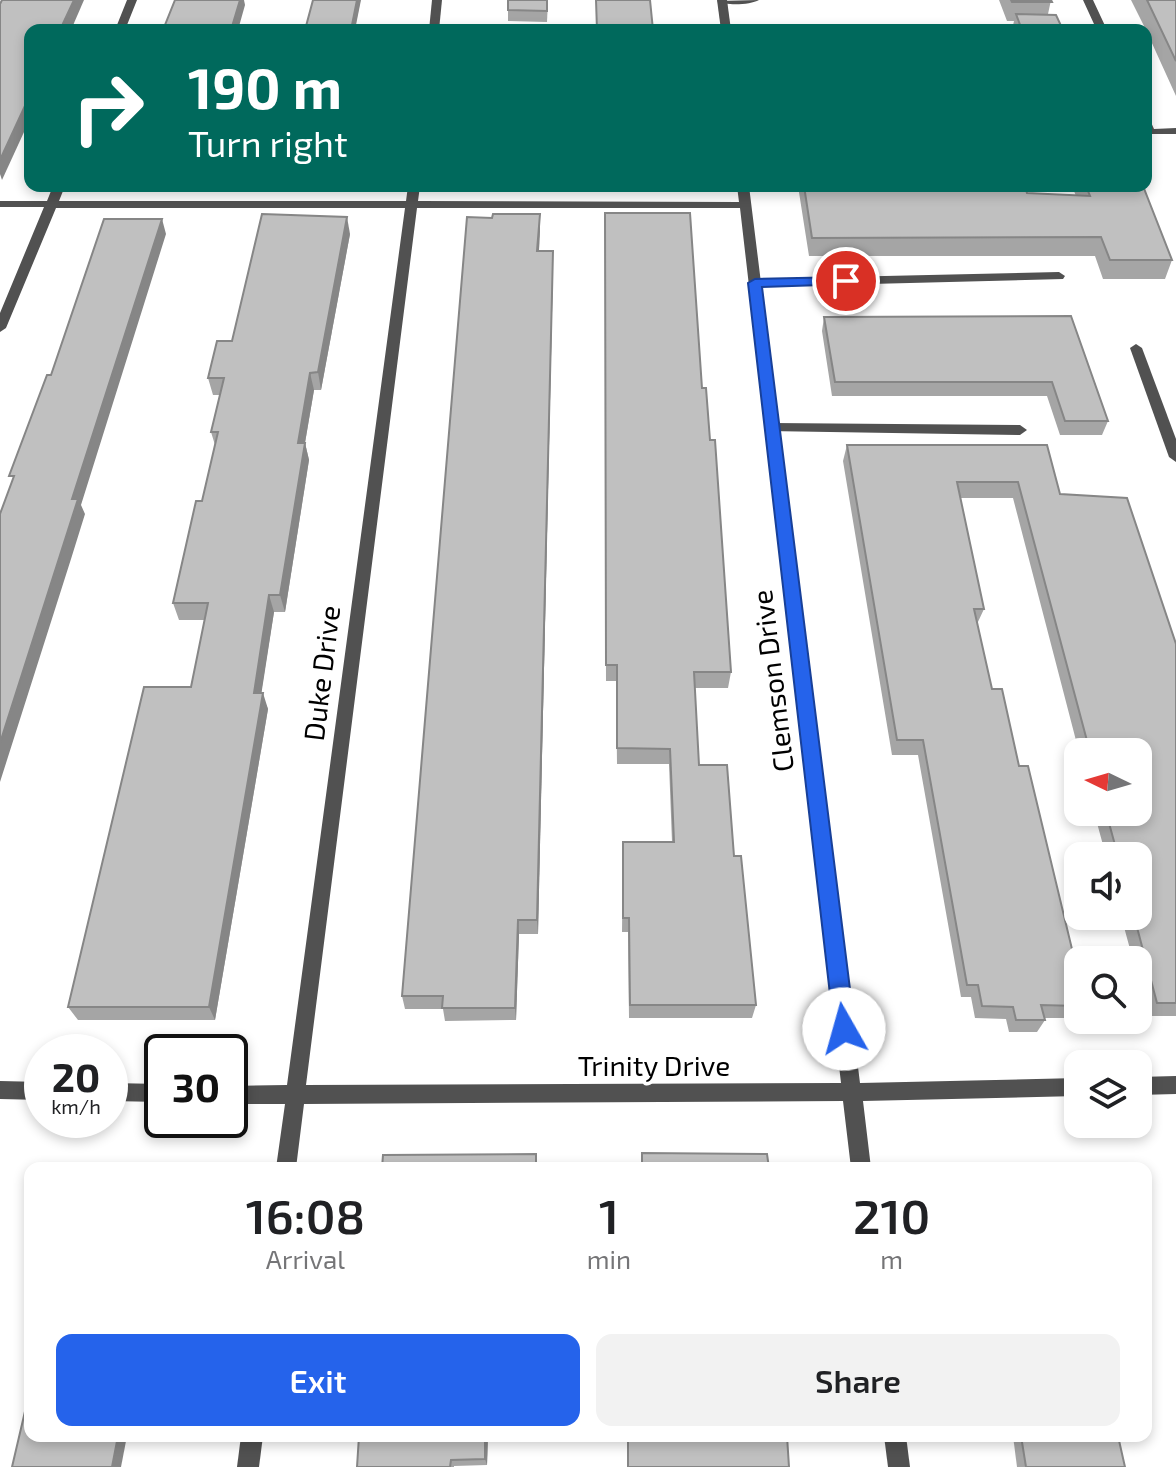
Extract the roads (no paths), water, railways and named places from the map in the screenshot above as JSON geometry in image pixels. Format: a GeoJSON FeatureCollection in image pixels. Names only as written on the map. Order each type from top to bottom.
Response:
{"type":"FeatureCollection","features":[{"type":"Feature","properties":{"kind":"street"},"geometry":{"type":"LineString","coordinates":[[122,24],[132,0]]}},
{"type":"Feature","properties":{"kind":"street"},"geometry":{"type":"LineString","coordinates":[[435,24],[437,0]]}},
{"type":"Feature","properties":{"kind":"street"},"geometry":{"type":"LineString","coordinates":[[725,24],[722,0],[754,0]]}},
{"type":"Feature","properties":{"kind":"street"},"geometry":{"type":"LineString","coordinates":[[1088,0],[1100,24]]}},
{"type":"Feature","properties":{"kind":"street"},"geometry":{"type":"LineString","coordinates":[[1152,128],[1176,131]]}},
{"type":"Feature","properties":{"kind":"street"},"geometry":{"type":"LineString","coordinates":[[0,328],[57,192]]}},
{"type":"Feature","properties":{"kind":"street","name":"Duke Drive"},"geometry":{"type":"LineString","coordinates":[[287,1162],[413,192]]}},
{"type":"Feature","properties":{"kind":"street","name":"Clemson Drive"},"geometry":{"type":"LineString","coordinates":[[744,192],[860,1162]]}},
{"type":"Feature","properties":{"kind":"street"},"geometry":{"type":"LineString","coordinates":[[0,204],[745,205]]}},
{"type":"Feature","properties":{"kind":"street"},"geometry":{"type":"LineString","coordinates":[[755,283],[1059,276]]}},
{"type":"Feature","properties":{"kind":"street"},"geometry":{"type":"LineString","coordinates":[[1136,348],[1176,457]]}},
{"type":"Feature","properties":{"kind":"street"},"geometry":{"type":"LineString","coordinates":[[772,428],[1020,430]]}},
{"type":"Feature","properties":{"kind":"street"},"geometry":{"type":"LineString","coordinates":[[1152,1086],[1176,1085]]}},
{"type":"Feature","properties":{"kind":"street","name":"Trinity Drive"},"geometry":{"type":"LineString","coordinates":[[248,1095],[852,1092],[1064,1087]]}},
{"type":"Feature","properties":{"kind":"street"},"geometry":{"type":"LineString","coordinates":[[0,1090],[24,1091]]}},
{"type":"Feature","properties":{"kind":"street"},"geometry":{"type":"LineString","coordinates":[[248,1467],[251,1442]]}},
{"type":"Feature","properties":{"kind":"street"},"geometry":{"type":"LineString","coordinates":[[896,1442],[899,1467]]}}]}
